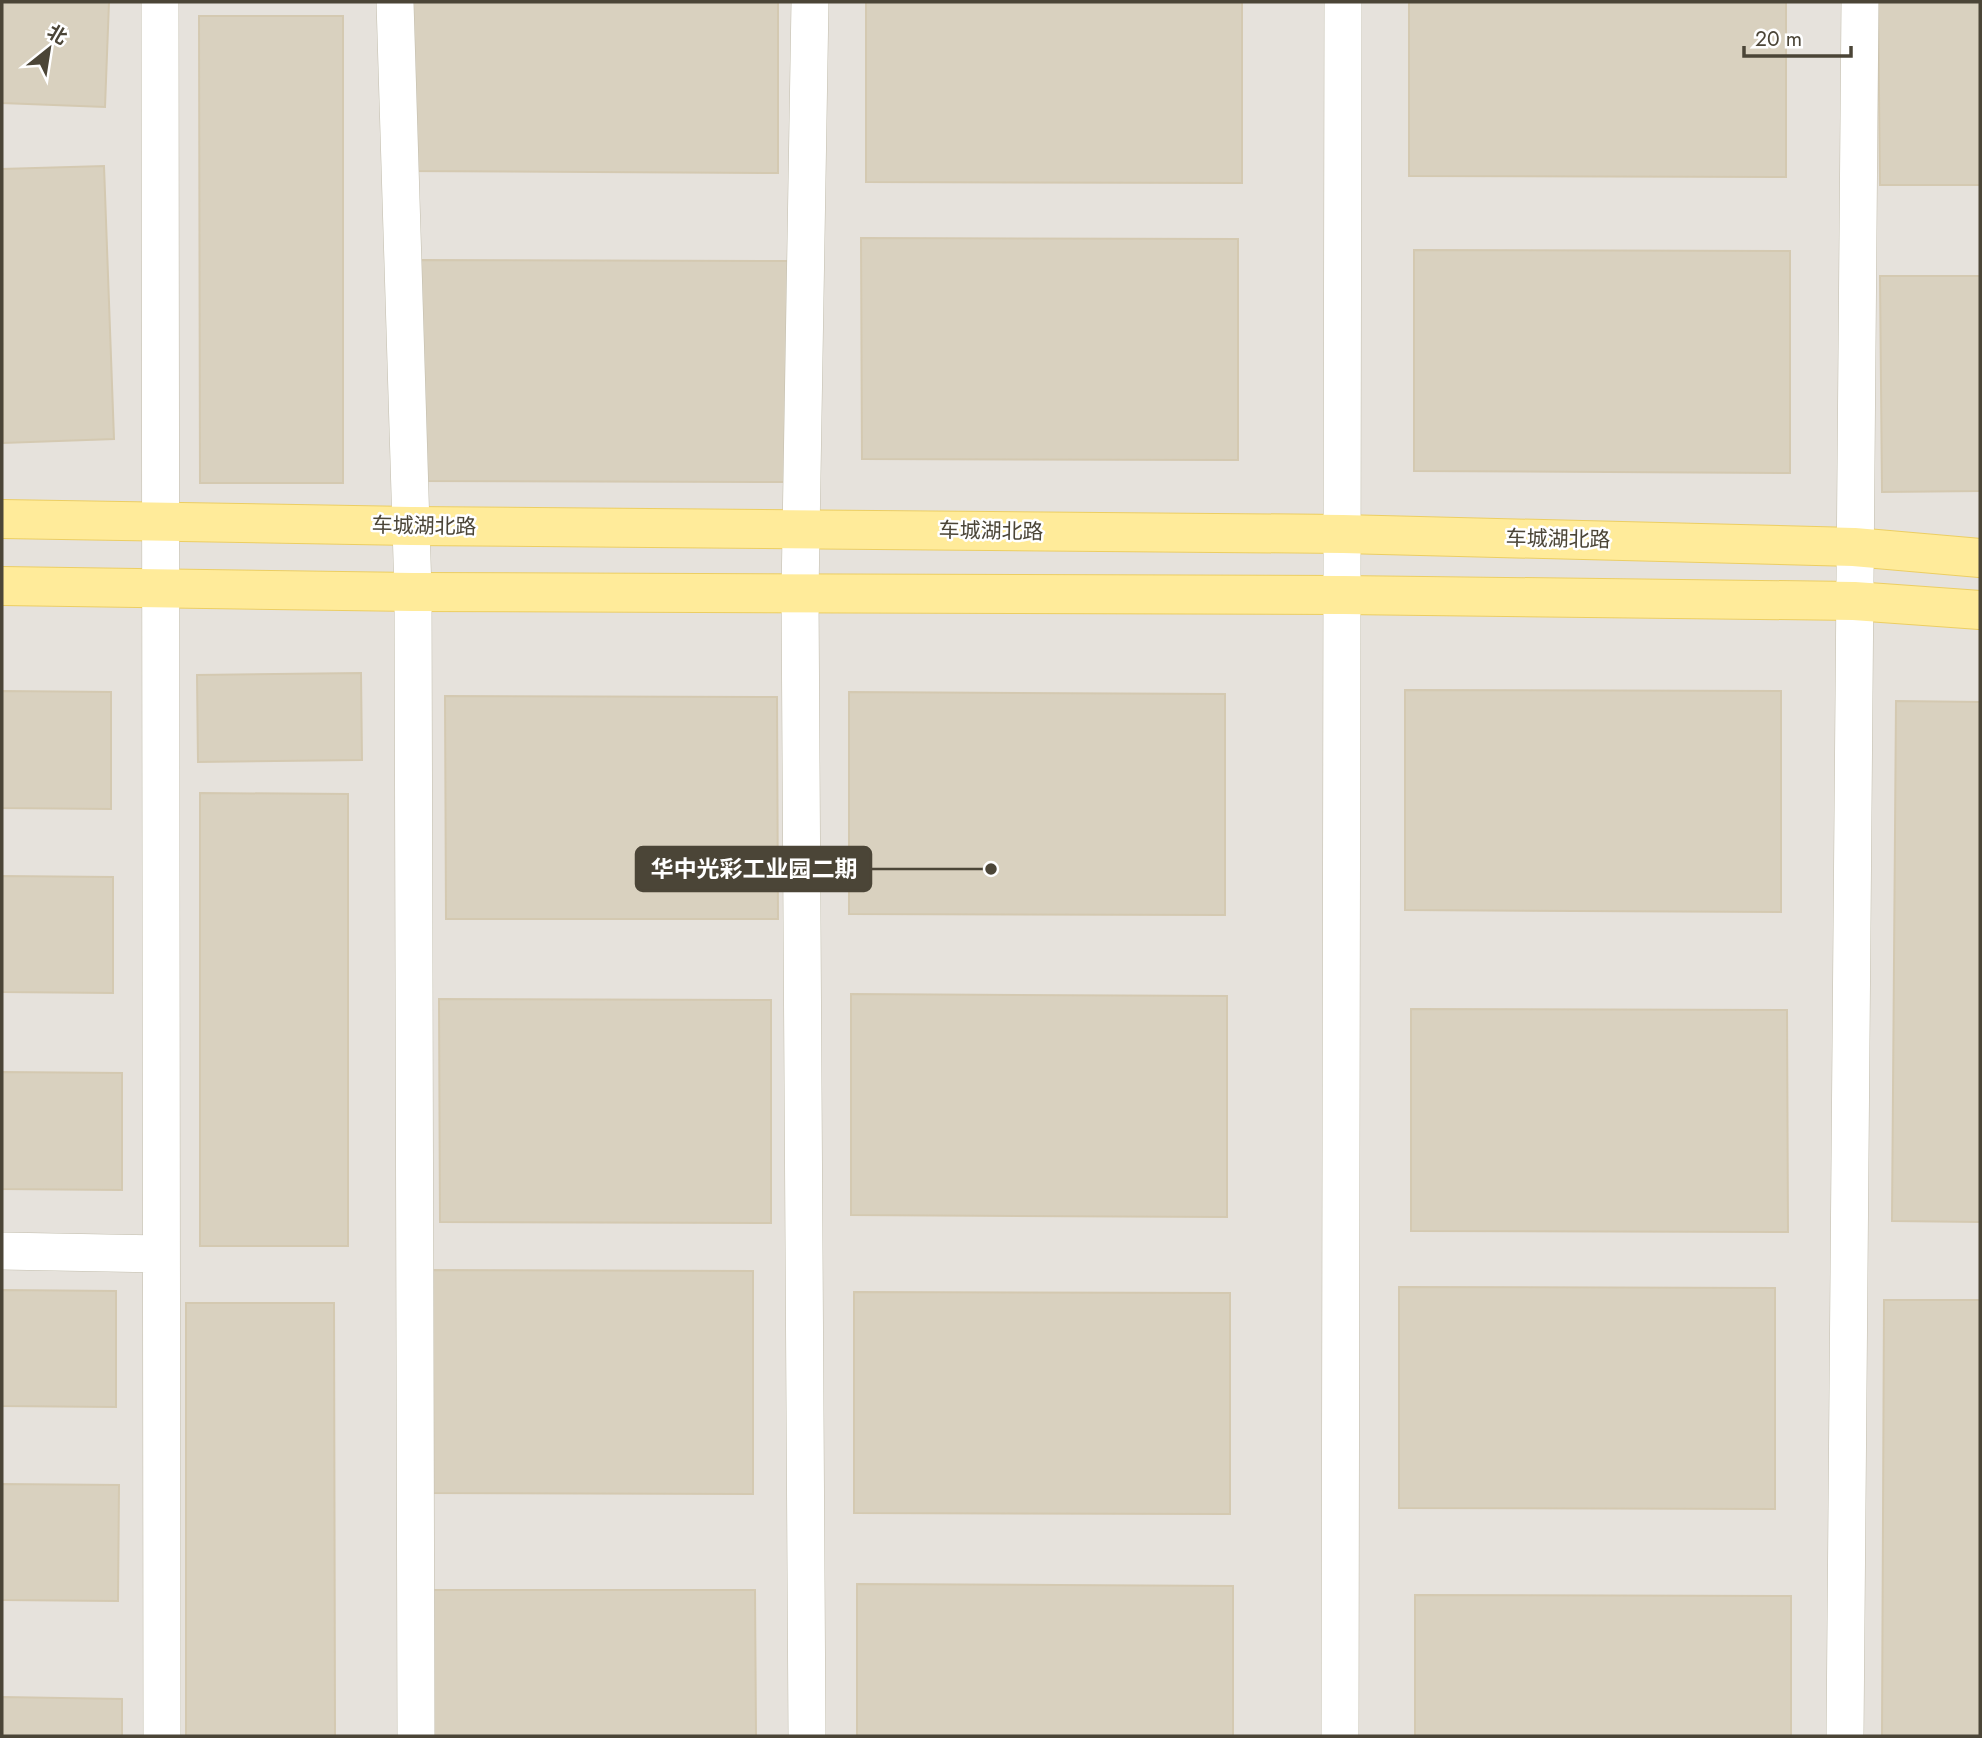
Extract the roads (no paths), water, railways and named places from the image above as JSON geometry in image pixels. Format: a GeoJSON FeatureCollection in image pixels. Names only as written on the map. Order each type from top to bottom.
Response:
{"type":"FeatureCollection","features":[{"type":"Feature","properties":{"kind":"main road","name":"车城湖北路"},"geometry":{"type":"LineString","coordinates":[[2,519],[411,526],[1343,534],[1854,547],[1980,558]]}},
{"type":"Feature","properties":{"kind":"main road"},"geometry":{"type":"LineString","coordinates":[[2,586],[413,592],[1343,594],[1854,601],[1980,610]]}},
{"type":"Feature","properties":{"kind":"street"},"geometry":{"type":"LineString","coordinates":[[160,2],[162,1736]]}},
{"type":"Feature","properties":{"kind":"street"},"geometry":{"type":"LineString","coordinates":[[395,2],[413,592],[416,1736]]}},
{"type":"Feature","properties":{"kind":"street"},"geometry":{"type":"LineString","coordinates":[[807,1736],[800,594],[810,2]]}},
{"type":"Feature","properties":{"kind":"street"},"geometry":{"type":"LineString","coordinates":[[1340,1736],[1343,2]]}},
{"type":"Feature","properties":{"kind":"street"},"geometry":{"type":"LineString","coordinates":[[1845,1736],[1860,2]]}},
{"type":"Feature","properties":{"kind":"street"},"geometry":{"type":"LineString","coordinates":[[2,1251],[161,1254]]}},
{"type":"Feature","properties":{"kind":"place","name":"华中光彩工业园二期"},"geometry":{"type":"Point","coordinates":[991,869]}}]}
